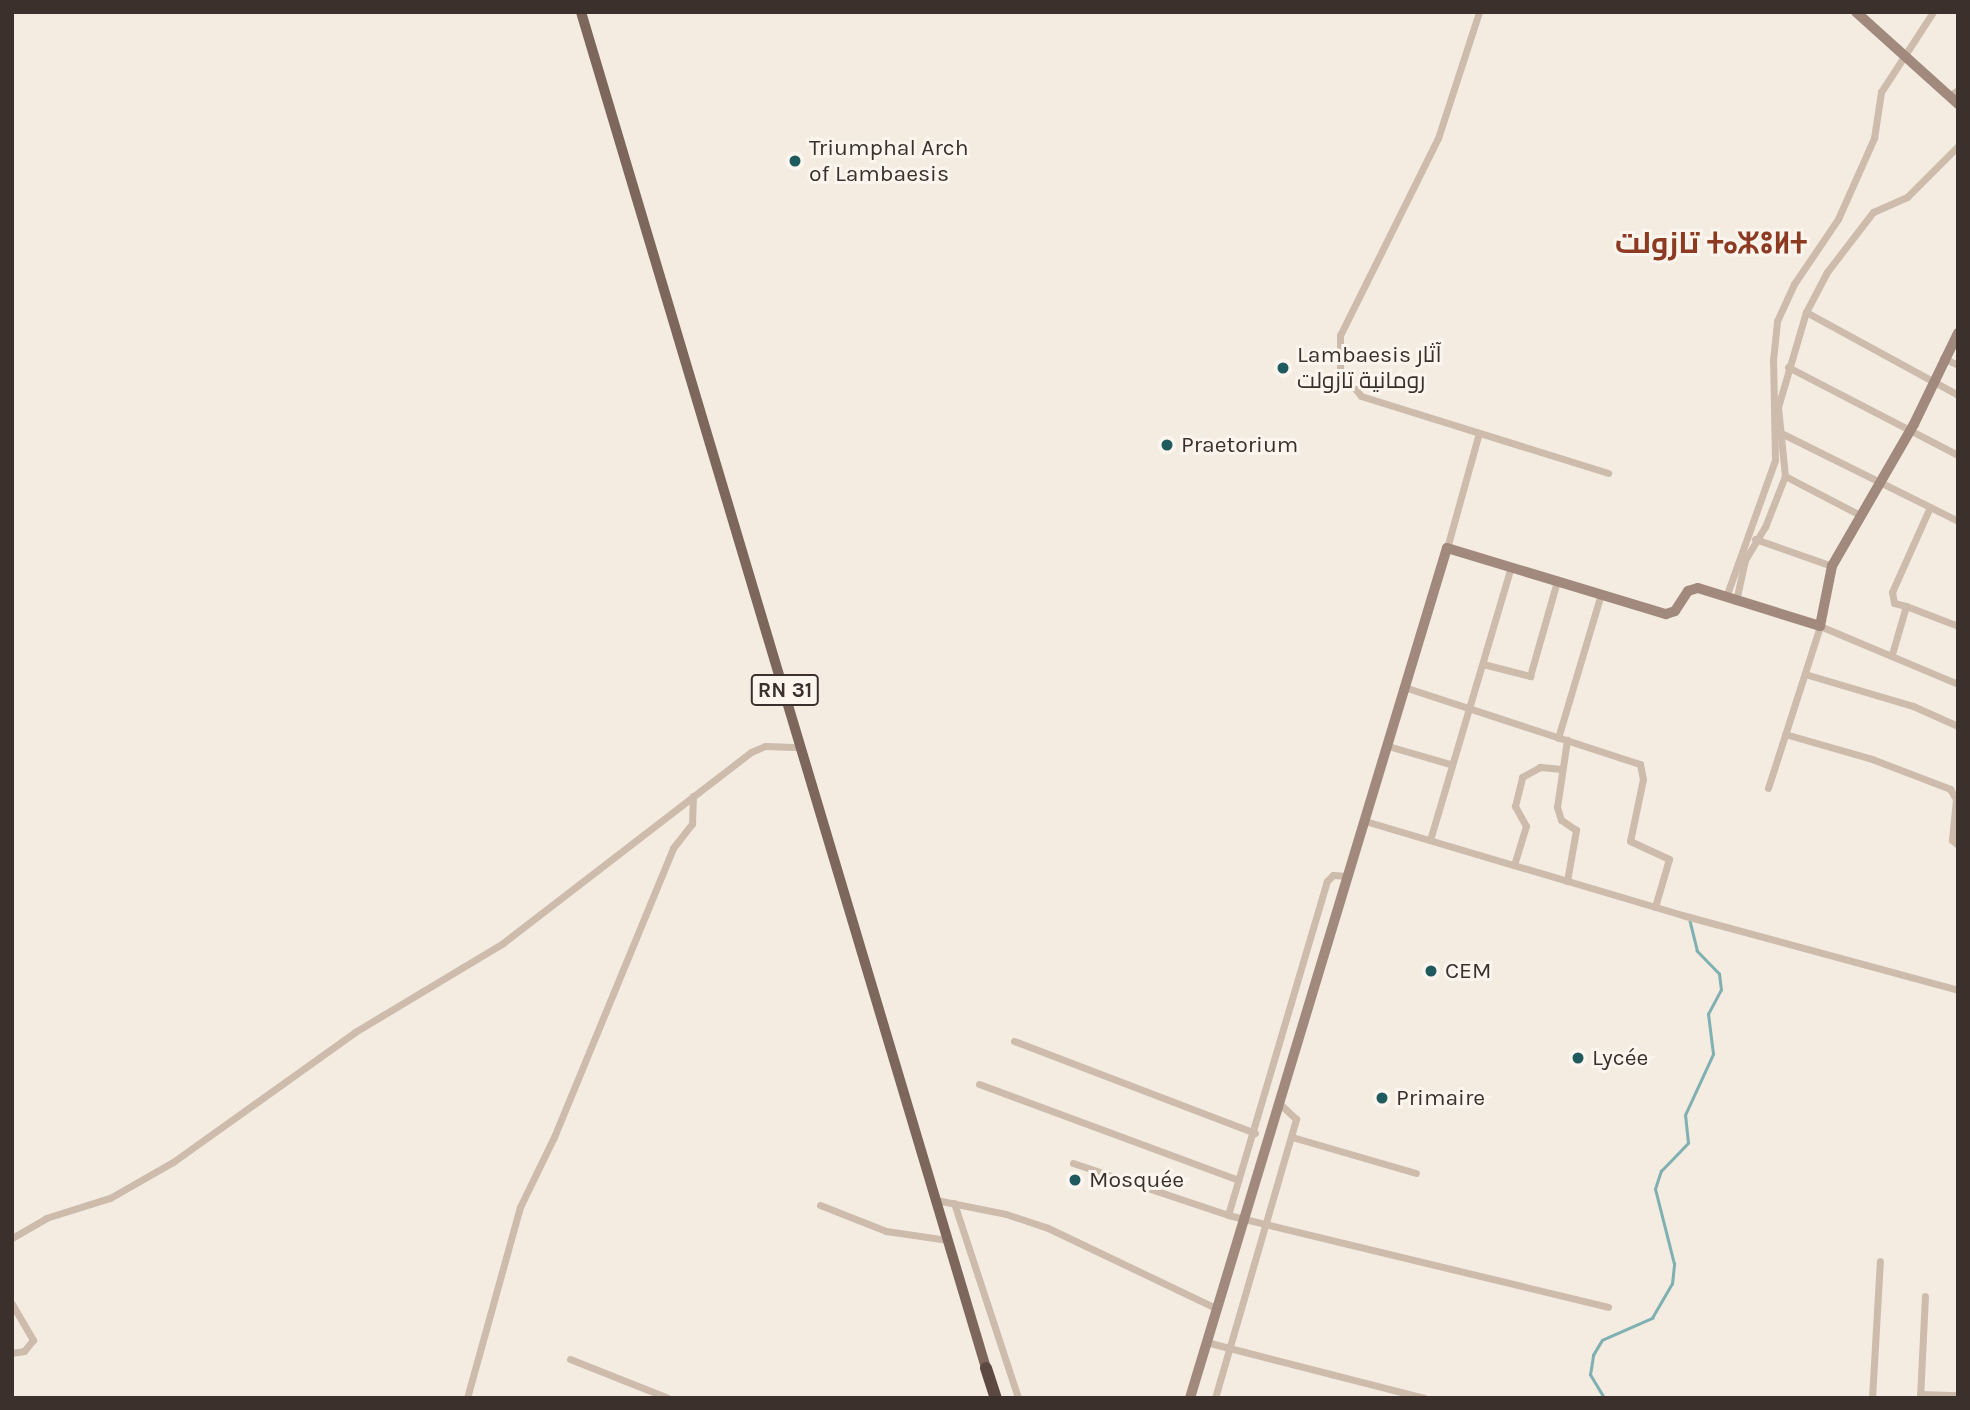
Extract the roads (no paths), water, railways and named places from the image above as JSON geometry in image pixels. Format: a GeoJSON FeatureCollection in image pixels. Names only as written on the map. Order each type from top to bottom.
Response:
{"type":"FeatureCollection","features":[{"type":"Feature","properties":{"kind":"highway","name":"RN 31"},"geometry":{"type":"LineString","coordinates":[[986,1368],[995,1398]]}},
{"type":"Feature","properties":{"kind":"main road","name":"RN 31"},"geometry":{"type":"LineString","coordinates":[[581,12],[986,1368]]}},
{"type":"Feature","properties":{"kind":"street"},"geometry":{"type":"LineString","coordinates":[[1479,12],[1438,138],[1340,335],[1340,370],[1361,396],[1608,473]]}},
{"type":"Feature","properties":{"kind":"street"},"geometry":{"type":"LineString","coordinates":[[1856,12],[1906,58],[1953,93],[1958,104]]}},
{"type":"Feature","properties":{"kind":"street"},"geometry":{"type":"LineString","coordinates":[[1731,599],[1775,460],[1773,360],[1777,321],[1794,284],[1838,219],[1874,138],[1881,92],[1906,58],[1933,12]]}},
{"type":"Feature","properties":{"kind":"street"},"geometry":{"type":"LineString","coordinates":[[1731,599],[1755,539],[1765,527],[1785,476],[1778,407],[1806,312],[1827,272],[1873,212],[1907,197],[1958,146]]}},
{"type":"Feature","properties":{"kind":"street"},"geometry":{"type":"LineString","coordinates":[[1806,312],[1958,395]]}},
{"type":"Feature","properties":{"kind":"street"},"geometry":{"type":"LineString","coordinates":[[1768,788],[1820,626],[1832,566],[1910,429],[1934,381],[1942,358],[1958,332]]}},
{"type":"Feature","properties":{"kind":"street"},"geometry":{"type":"LineString","coordinates":[[1942,358],[1958,365]]}},
{"type":"Feature","properties":{"kind":"street"},"geometry":{"type":"LineString","coordinates":[[1788,367],[1958,455]]}},
{"type":"Feature","properties":{"kind":"street"},"geometry":{"type":"LineString","coordinates":[[1190,1398],[1281,1105],[1479,433]]}},
{"type":"Feature","properties":{"kind":"street"},"geometry":{"type":"LineString","coordinates":[[1781,433],[1958,522]]}},
{"type":"Feature","properties":{"kind":"street"},"geometry":{"type":"LineString","coordinates":[[1785,476],[1860,515]]}},
{"type":"Feature","properties":{"kind":"street"},"geometry":{"type":"LineString","coordinates":[[1930,507],[1892,592],[1894,603],[1922,608],[1958,626]]}},
{"type":"Feature","properties":{"kind":"street"},"geometry":{"type":"LineString","coordinates":[[1755,539],[1832,566]]}},
{"type":"Feature","properties":{"kind":"street"},"geometry":{"type":"LineString","coordinates":[[1447,548],[1669,614],[1693,589],[1731,599],[1820,626],[1958,684]]}},
{"type":"Feature","properties":{"kind":"street"},"geometry":{"type":"LineString","coordinates":[[1430,840],[1450,764],[1469,711],[1511,567]]}},
{"type":"Feature","properties":{"kind":"street"},"geometry":{"type":"LineString","coordinates":[[1483,664],[1530,676],[1557,580]]}},
{"type":"Feature","properties":{"kind":"street"},"geometry":{"type":"LineString","coordinates":[[1558,738],[1601,594]]}},
{"type":"Feature","properties":{"kind":"street"},"geometry":{"type":"LineString","coordinates":[[1892,654],[1906,606]]}},
{"type":"Feature","properties":{"kind":"street"},"geometry":{"type":"LineString","coordinates":[[1805,674],[1913,706],[1958,726]]}},
{"type":"Feature","properties":{"kind":"street"},"geometry":{"type":"LineString","coordinates":[[1404,687],[1469,711],[1642,766],[1630,841],[1668,856],[1655,907]]}},
{"type":"Feature","properties":{"kind":"street"},"geometry":{"type":"LineString","coordinates":[[1786,734],[1872,759],[1950,789],[1956,799],[1952,840],[1958,845]]}},
{"type":"Feature","properties":{"kind":"street"},"geometry":{"type":"LineString","coordinates":[[1567,740],[1558,814],[1576,833],[1567,881]]}},
{"type":"Feature","properties":{"kind":"street"},"geometry":{"type":"LineString","coordinates":[[1388,746],[1450,764]]}},
{"type":"Feature","properties":{"kind":"street"},"geometry":{"type":"LineString","coordinates":[[12,1238],[46,1217],[110,1198],[173,1162],[355,1032],[503,943],[758,748],[802,747]]}},
{"type":"Feature","properties":{"kind":"street"},"geometry":{"type":"LineString","coordinates":[[1514,865],[1526,826],[1515,806],[1522,778],[1540,767],[1562,769]]}},
{"type":"Feature","properties":{"kind":"street"},"geometry":{"type":"LineString","coordinates":[[467,1398],[520,1207],[554,1137],[673,848],[694,819],[693,796]]}},
{"type":"Feature","properties":{"kind":"street"},"geometry":{"type":"LineString","coordinates":[[1365,821],[1655,907],[1958,990]]}},
{"type":"Feature","properties":{"kind":"street"},"geometry":{"type":"LineString","coordinates":[[1228,1215],[1255,1133],[1327,881],[1333,875],[1348,876]]}},
{"type":"Feature","properties":{"kind":"street"},"geometry":{"type":"LineString","coordinates":[[1014,1041],[1255,1133]]}},
{"type":"Feature","properties":{"kind":"street"},"geometry":{"type":"LineString","coordinates":[[979,1084],[1238,1180]]}},
{"type":"Feature","properties":{"kind":"street"},"geometry":{"type":"LineString","coordinates":[[1215,1398],[1262,1224],[1292,1136],[1295,1115],[1281,1105]]}},
{"type":"Feature","properties":{"kind":"street"},"geometry":{"type":"LineString","coordinates":[[1292,1136],[1416,1173]]}},
{"type":"Feature","properties":{"kind":"street"},"geometry":{"type":"LineString","coordinates":[[1073,1163],[1246,1220],[1608,1307]]}},
{"type":"Feature","properties":{"kind":"street"},"geometry":{"type":"LineString","coordinates":[[936,1200],[1048,1228],[1216,1308]]}},
{"type":"Feature","properties":{"kind":"street"},"geometry":{"type":"LineString","coordinates":[[954,1203],[1018,1398]]}},
{"type":"Feature","properties":{"kind":"street"},"geometry":{"type":"LineString","coordinates":[[820,1205],[886,1231],[948,1240]]}},
{"type":"Feature","properties":{"kind":"street"},"geometry":{"type":"LineString","coordinates":[[1872,1398],[1880,1261]]}},
{"type":"Feature","properties":{"kind":"street"},"geometry":{"type":"LineString","coordinates":[[1925,1296],[1920,1396],[1958,1395]]}},
{"type":"Feature","properties":{"kind":"street"},"geometry":{"type":"LineString","coordinates":[[12,1304],[33,1340],[24,1351],[12,1353]]}},
{"type":"Feature","properties":{"kind":"street"},"geometry":{"type":"LineString","coordinates":[[1206,1342],[1424,1398]]}},
{"type":"Feature","properties":{"kind":"street"},"geometry":{"type":"LineString","coordinates":[[569,1359],[668,1398]]}},
{"type":"Feature","properties":{"kind":"waterway"},"geometry":{"type":"LineString","coordinates":[[1604,1398],[1590,1375],[1593,1355],[1602,1340],[1652,1318],[1672,1284],[1674,1264],[1655,1189],[1661,1171],[1688,1143],[1685,1115],[1713,1054],[1708,1014],[1721,990],[1719,974],[1697,951],[1690,922]]}},
{"type":"Feature","properties":{"kind":"place","name":"Triumphal Arch of Lambaesis"},"geometry":{"type":"Point","coordinates":[795,161]}},
{"type":"Feature","properties":{"kind":"place","name":"Lambaesis آثار رومانية تازولت"},"geometry":{"type":"Point","coordinates":[1283,368]}},
{"type":"Feature","properties":{"kind":"place","name":"Praetorium"},"geometry":{"type":"Point","coordinates":[1167,445]}},
{"type":"Feature","properties":{"kind":"place","name":"CEM"},"geometry":{"type":"Point","coordinates":[1431,971]}},
{"type":"Feature","properties":{"kind":"place","name":"Lycée"},"geometry":{"type":"Point","coordinates":[1578,1058]}},
{"type":"Feature","properties":{"kind":"place","name":"Primaire"},"geometry":{"type":"Point","coordinates":[1382,1098]}},
{"type":"Feature","properties":{"kind":"place","name":"Mosquée"},"geometry":{"type":"Point","coordinates":[1075,1180]}},
{"type":"Feature","properties":{"kind":"district","name":"تازولت ⵜⴰⵣⵓⵍⵜ"},"geometry":{"type":"Point","coordinates":[1711,243]}}]}
